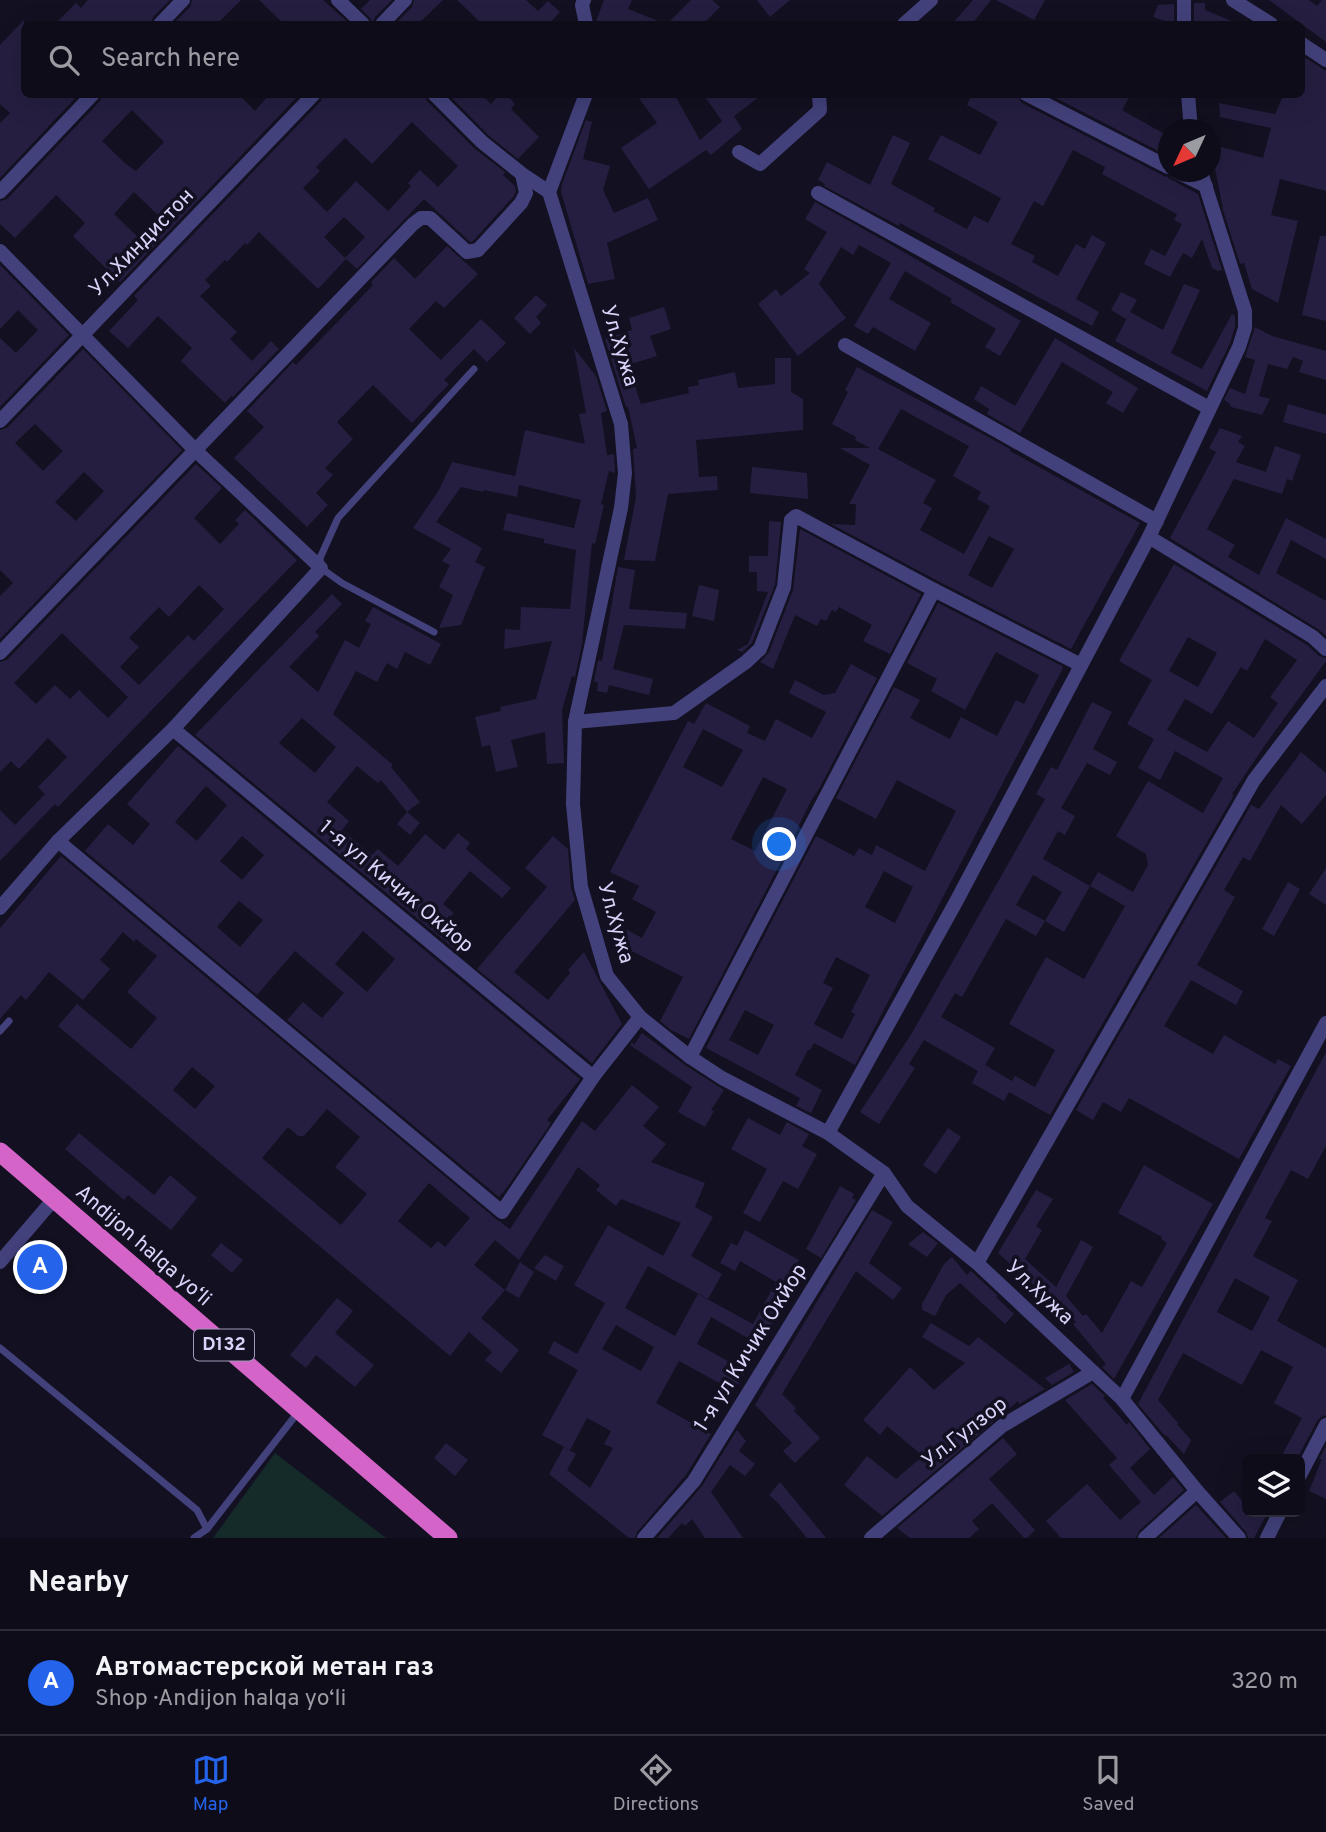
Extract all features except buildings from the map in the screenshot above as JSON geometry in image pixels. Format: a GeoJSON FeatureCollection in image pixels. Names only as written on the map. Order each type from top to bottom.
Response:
{"type":"FeatureCollection","features":[{"type":"Feature","properties":{"kind":"highway","name":"Andijon halqa yo‘li"},"geometry":{"type":"LineString","coordinates":[[0,1152],[448,1538]]}},
{"type":"Feature","properties":{"kind":"street"},"geometry":{"type":"LineString","coordinates":[[163,21],[183,0]]}},
{"type":"Feature","properties":{"kind":"street"},"geometry":{"type":"LineString","coordinates":[[338,0],[360,21]]}},
{"type":"Feature","properties":{"kind":"street"},"geometry":{"type":"LineString","coordinates":[[385,21],[405,0]]}},
{"type":"Feature","properties":{"kind":"street"},"geometry":{"type":"LineString","coordinates":[[584,0],[582,5],[585,21]]}},
{"type":"Feature","properties":{"kind":"street"},"geometry":{"type":"LineString","coordinates":[[907,21],[931,0]]}},
{"type":"Feature","properties":{"kind":"street"},"geometry":{"type":"LineString","coordinates":[[1184,0],[1184,21]]}},
{"type":"Feature","properties":{"kind":"street"},"geometry":{"type":"LineString","coordinates":[[1233,0],[1266,21]]}},
{"type":"Feature","properties":{"kind":"street"},"geometry":{"type":"LineString","coordinates":[[1305,47],[1326,60]]}},
{"type":"Feature","properties":{"kind":"street"},"geometry":{"type":"LineString","coordinates":[[0,192],[89,98]]}},
{"type":"Feature","properties":{"kind":"street","name":"Ул.Хиндистон"},"geometry":{"type":"LineString","coordinates":[[0,421],[310,98]]}},
{"type":"Feature","properties":{"kind":"street"},"geometry":{"type":"LineString","coordinates":[[438,98],[482,142],[549,192],[584,98]]}},
{"type":"Feature","properties":{"kind":"street"},"geometry":{"type":"LineString","coordinates":[[738,152],[760,164],[820,110],[819,98]]}},
{"type":"Feature","properties":{"kind":"street"},"geometry":{"type":"LineString","coordinates":[[1034,98],[1158,162]]}},
{"type":"Feature","properties":{"kind":"street"},"geometry":{"type":"LineString","coordinates":[[1188,98],[1190,119]]}},
{"type":"Feature","properties":{"kind":"street"},"geometry":{"type":"LineString","coordinates":[[0,653],[413,224],[421,218],[430,218],[467,252],[478,250],[521,203],[526,193],[522,174]]}},
{"type":"Feature","properties":{"kind":"street"},"geometry":{"type":"LineString","coordinates":[[828,1133],[957,900],[1149,537],[1239,347],[1245,328],[1245,311],[1205,182]]}},
{"type":"Feature","properties":{"kind":"street","name":"Ул.Хужа"},"geometry":{"type":"LineString","coordinates":[[549,192],[621,424],[625,473],[621,509],[575,722],[573,804],[581,887],[607,976],[640,1017],[690,1057],[722,1078],[828,1133],[884,1172],[907,1206],[977,1263],[1122,1399],[1238,1538]]}},
{"type":"Feature","properties":{"kind":"street"},"geometry":{"type":"LineString","coordinates":[[818,193],[1209,408]]}},
{"type":"Feature","properties":{"kind":"street"},"geometry":{"type":"LineString","coordinates":[[0,251],[195,450],[321,568],[173,729],[58,841],[0,908]]}},
{"type":"Feature","properties":{"kind":"street"},"geometry":{"type":"LineString","coordinates":[[845,345],[1157,521]]}},
{"type":"Feature","properties":{"kind":"street"},"geometry":{"type":"LineString","coordinates":[[575,722],[674,713],[753,656],[760,649],[784,587],[791,520],[796,516],[1081,665]]}},
{"type":"Feature","properties":{"kind":"street"},"geometry":{"type":"LineString","coordinates":[[1149,537],[1313,637],[1326,649]]}},
{"type":"Feature","properties":{"kind":"street"},"geometry":{"type":"LineString","coordinates":[[690,1057],[934,590]]}},
{"type":"Feature","properties":{"kind":"street"},"geometry":{"type":"LineString","coordinates":[[977,1263],[1254,780],[1326,686]]}},
{"type":"Feature","properties":{"kind":"street","name":"1-я ул Кичик Окйор"},"geometry":{"type":"LineString","coordinates":[[173,729],[593,1077]]}},
{"type":"Feature","properties":{"kind":"street"},"geometry":{"type":"LineString","coordinates":[[58,841],[502,1212],[593,1077],[640,1017]]}},
{"type":"Feature","properties":{"kind":"street"},"geometry":{"type":"LineString","coordinates":[[1122,1399],[1326,1023]]}},
{"type":"Feature","properties":{"kind":"street","name":"1-я ул Кичик Окйор"},"geometry":{"type":"LineString","coordinates":[[644,1538],[694,1481],[884,1172]]}},
{"type":"Feature","properties":{"kind":"street"},"geometry":{"type":"LineString","coordinates":[[0,1262],[54,1199]]}},
{"type":"Feature","properties":{"kind":"street","name":"Ул.Гулзор"},"geometry":{"type":"LineString","coordinates":[[871,1538],[1002,1426],[1093,1372]]}},
{"type":"Feature","properties":{"kind":"street"},"geometry":{"type":"LineString","coordinates":[[1305,1465],[1326,1425]]}},
{"type":"Feature","properties":{"kind":"street"},"geometry":{"type":"LineString","coordinates":[[1144,1538],[1197,1491]]}},
{"type":"Feature","properties":{"kind":"street"},"geometry":{"type":"LineString","coordinates":[[1267,1538],[1278,1517]]}},
{"type":"Feature","properties":{"kind":"lane"},"geometry":{"type":"LineString","coordinates":[[434,632],[342,583],[321,568],[320,558],[338,518],[474,369]]}},
{"type":"Feature","properties":{"kind":"lane"},"geometry":{"type":"LineString","coordinates":[[0,1031],[9,1021]]}},
{"type":"Feature","properties":{"kind":"lane"},"geometry":{"type":"LineString","coordinates":[[0,1348],[197,1510],[207,1529]]}},
{"type":"Feature","properties":{"kind":"lane"},"geometry":{"type":"LineString","coordinates":[[194,1538],[207,1529],[300,1410]]}},
{"type":"Feature","properties":{"kind":"green space"},"geometry":{"type":"Polygon","coordinates":[[[275,1453],[386,1538],[213,1538],[275,1453]]]}},
{"type":"Feature","properties":{"kind":"place","name":"Автомастерской метан газ"},"geometry":{"type":"Point","coordinates":[40,1267]}}]}
